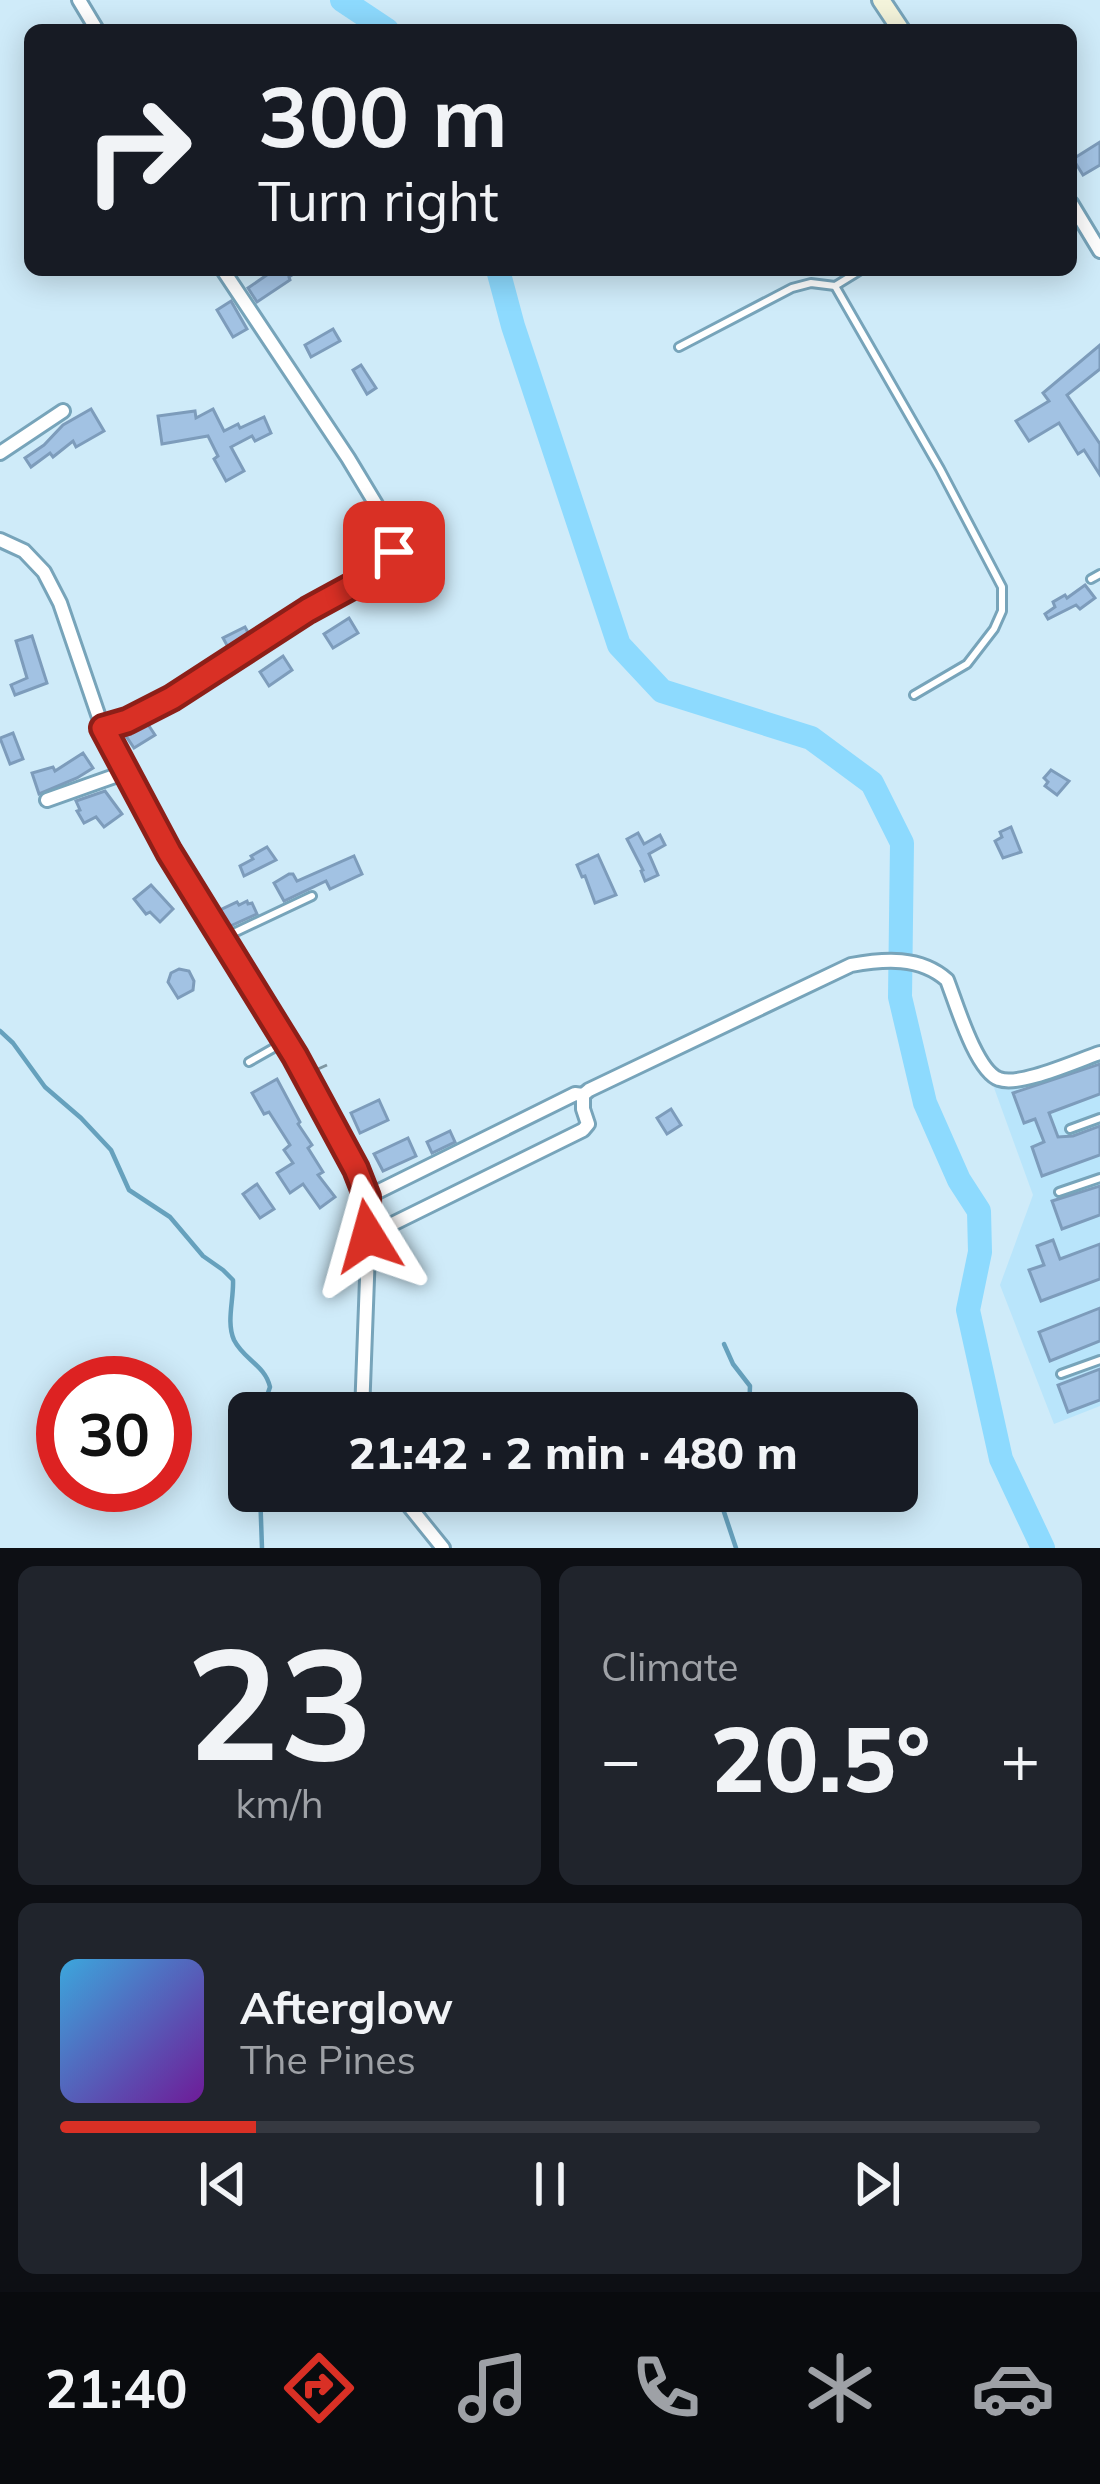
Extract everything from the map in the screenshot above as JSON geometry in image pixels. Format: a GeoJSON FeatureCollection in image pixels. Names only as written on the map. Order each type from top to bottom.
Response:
{"type":"FeatureCollection","features":[{"type":"Feature","properties":{"kind":"street"},"geometry":{"type":"LineString","coordinates":[[1077,212],[1100,251]]}},
{"type":"Feature","properties":{"kind":"street"},"geometry":{"type":"LineString","coordinates":[[103,728],[172,698],[308,610],[387,567],[394,552],[389,526],[348,458],[227,276]]}},
{"type":"Feature","properties":{"kind":"street"},"geometry":{"type":"LineString","coordinates":[[0,453],[63,411]]}},
{"type":"Feature","properties":{"kind":"street"},"geometry":{"type":"LineString","coordinates":[[0,540],[23,551],[44,572],[103,728],[125,772],[286,1041],[356,1169],[367,1197],[363,1392]]}},
{"type":"Feature","properties":{"kind":"street"},"geometry":{"type":"LineString","coordinates":[[47,800],[125,772]]}},
{"type":"Feature","properties":{"kind":"street"},"geometry":{"type":"LineString","coordinates":[[367,1197],[851,965],[880,960],[935,969],[947,980],[978,1057],[1000,1080],[1016,1081],[1100,1053]]}},
{"type":"Feature","properties":{"kind":"street"},"geometry":{"type":"LineString","coordinates":[[368,1236],[583,1130],[588,1117],[583,1095]]}},
{"type":"Feature","properties":{"kind":"street"},"geometry":{"type":"LineString","coordinates":[[414,1512],[442,1548]]}},
{"type":"Feature","properties":{"kind":"lane"},"geometry":{"type":"LineString","coordinates":[[679,347],[792,288],[811,283],[835,286],[851,276]]}},
{"type":"Feature","properties":{"kind":"lane"},"geometry":{"type":"LineString","coordinates":[[835,286],[1002,587],[1002,611],[994,629],[967,664],[914,695]]}},
{"type":"Feature","properties":{"kind":"lane"},"geometry":{"type":"LineString","coordinates":[[1090,579],[1100,574]]}},
{"type":"Feature","properties":{"kind":"lane"},"geometry":{"type":"LineString","coordinates":[[223,938],[313,896]]}},
{"type":"Feature","properties":{"kind":"lane"},"geometry":{"type":"LineString","coordinates":[[249,1062],[286,1041]]}},
{"type":"Feature","properties":{"kind":"lane"},"geometry":{"type":"LineString","coordinates":[[1070,1129],[1100,1118]]}},
{"type":"Feature","properties":{"kind":"lane"},"geometry":{"type":"LineString","coordinates":[[1059,1192],[1100,1178]]}},
{"type":"Feature","properties":{"kind":"lane"},"geometry":{"type":"LineString","coordinates":[[1061,1374],[1100,1360]]}},
{"type":"Feature","properties":{"kind":"shaded area"},"geometry":{"type":"Polygon","coordinates":[[[1100,1046],[1100,1406],[1054,1424],[1000,1285],[1033,1195],[993,1085],[1100,1046]]]}},
{"type":"Feature","properties":{"kind":"building"},"geometry":{"type":"Polygon","coordinates":[[[1100,142],[1100,165],[1083,175],[1077,156],[1100,142]]]}},
{"type":"Feature","properties":{"kind":"building"},"geometry":{"type":"Polygon","coordinates":[[[265,276],[290,276],[257,302],[248,288],[265,276]]]}},
{"type":"Feature","properties":{"kind":"building"},"geometry":{"type":"Polygon","coordinates":[[[231,301],[247,329],[233,337],[217,310],[231,301]]]}},
{"type":"Feature","properties":{"kind":"building"},"geometry":{"type":"Polygon","coordinates":[[[333,329],[340,341],[311,357],[305,345],[333,329]]]}},
{"type":"Feature","properties":{"kind":"building"},"geometry":{"type":"Polygon","coordinates":[[[1100,345],[1100,369],[1067,395],[1100,444],[1100,475],[1084,450],[1078,454],[1059,423],[1029,441],[1016,421],[1049,401],[1043,393],[1100,345]]]}},
{"type":"Feature","properties":{"kind":"building"},"geometry":{"type":"Polygon","coordinates":[[[361,365],[376,388],[367,394],[353,370],[361,365]]]}},
{"type":"Feature","properties":{"kind":"building"},"geometry":{"type":"Polygon","coordinates":[[[91,409],[104,431],[76,447],[73,441],[31,467],[25,458],[63,425],[91,409]]]}},
{"type":"Feature","properties":{"kind":"building"},"geometry":{"type":"Polygon","coordinates":[[[213,409],[224,431],[264,417],[271,433],[231,447],[244,471],[226,481],[208,436],[162,444],[158,416],[195,411],[196,418],[213,409]]]}},
{"type":"Feature","properties":{"kind":"building"},"geometry":{"type":"Polygon","coordinates":[[[1085,585],[1095,598],[1080,609],[1076,605],[1048,619],[1045,614],[1055,607],[1053,602],[1085,585]]]}},
{"type":"Feature","properties":{"kind":"building"},"geometry":{"type":"Polygon","coordinates":[[[349,618],[358,633],[333,648],[324,634],[349,618]]]}},
{"type":"Feature","properties":{"kind":"building"},"geometry":{"type":"Polygon","coordinates":[[[245,627],[250,636],[229,649],[223,638],[245,627]]]}},
{"type":"Feature","properties":{"kind":"building"},"geometry":{"type":"Polygon","coordinates":[[[32,636],[47,683],[15,695],[11,685],[27,678],[16,641],[32,636]]]}},
{"type":"Feature","properties":{"kind":"building"},"geometry":{"type":"Polygon","coordinates":[[[283,656],[292,670],[269,686],[260,672],[283,656]]]}},
{"type":"Feature","properties":{"kind":"building"},"geometry":{"type":"Polygon","coordinates":[[[147,723],[155,735],[134,748],[126,736],[147,723]]]}},
{"type":"Feature","properties":{"kind":"building"},"geometry":{"type":"Polygon","coordinates":[[[13,733],[23,759],[10,764],[0,738],[13,733]]]}},
{"type":"Feature","properties":{"kind":"building"},"geometry":{"type":"Polygon","coordinates":[[[83,753],[93,768],[39,794],[32,773],[53,767],[55,771],[83,753]]]}},
{"type":"Feature","properties":{"kind":"building"},"geometry":{"type":"Polygon","coordinates":[[[1051,770],[1069,781],[1057,795],[1045,786],[1044,778],[1051,770]]]}},
{"type":"Feature","properties":{"kind":"building"},"geometry":{"type":"Polygon","coordinates":[[[105,791],[122,814],[104,827],[96,817],[84,823],[76,801],[105,791]]]}},
{"type":"Feature","properties":{"kind":"building"},"geometry":{"type":"Polygon","coordinates":[[[1011,827],[1021,852],[1003,858],[995,841],[1011,827]]]}},
{"type":"Feature","properties":{"kind":"building"},"geometry":{"type":"Polygon","coordinates":[[[638,833],[644,844],[660,835],[665,845],[649,854],[658,875],[645,881],[627,839],[638,833]]]}},
{"type":"Feature","properties":{"kind":"building"},"geometry":{"type":"Polygon","coordinates":[[[267,847],[276,860],[244,876],[240,866],[267,847]]]}},
{"type":"Feature","properties":{"kind":"building"},"geometry":{"type":"Polygon","coordinates":[[[598,855],[616,895],[595,903],[577,865],[598,855]]]}},
{"type":"Feature","properties":{"kind":"building"},"geometry":{"type":"Polygon","coordinates":[[[354,856],[362,874],[330,889],[326,881],[284,901],[274,883],[289,874],[297,881],[354,856]]]}},
{"type":"Feature","properties":{"kind":"building"},"geometry":{"type":"Polygon","coordinates":[[[151,885],[173,909],[160,922],[134,899],[151,885]]]}},
{"type":"Feature","properties":{"kind":"building"},"geometry":{"type":"Polygon","coordinates":[[[247,901],[257,914],[228,927],[218,911],[247,901]]]}},
{"type":"Feature","properties":{"kind":"building"},"geometry":{"type":"Polygon","coordinates":[[[179,969],[189,971],[194,981],[193,990],[178,998],[168,982],[179,969]]]}},
{"type":"Feature","properties":{"kind":"building"},"geometry":{"type":"Polygon","coordinates":[[[1100,1064],[1100,1094],[1049,1113],[1058,1137],[1100,1126],[1100,1155],[1042,1176],[1032,1147],[1044,1142],[1035,1119],[1024,1123],[1013,1093],[1100,1064]]]}},
{"type":"Feature","properties":{"kind":"building"},"geometry":{"type":"Polygon","coordinates":[[[277,1079],[312,1145],[308,1148],[323,1172],[318,1175],[335,1197],[320,1208],[303,1184],[290,1193],[277,1173],[293,1163],[284,1150],[290,1145],[252,1093],[277,1079]]]}},
{"type":"Feature","properties":{"kind":"building"},"geometry":{"type":"Polygon","coordinates":[[[379,1100],[388,1120],[360,1133],[351,1113],[379,1100]]]}},
{"type":"Feature","properties":{"kind":"building"},"geometry":{"type":"Polygon","coordinates":[[[671,1109],[681,1125],[667,1134],[657,1118],[671,1109]]]}},
{"type":"Feature","properties":{"kind":"building"},"geometry":{"type":"Polygon","coordinates":[[[450,1131],[455,1142],[432,1153],[427,1142],[450,1131]]]}},
{"type":"Feature","properties":{"kind":"building"},"geometry":{"type":"Polygon","coordinates":[[[408,1138],[416,1156],[383,1171],[374,1154],[408,1138]]]}},
{"type":"Feature","properties":{"kind":"building"},"geometry":{"type":"Polygon","coordinates":[[[257,1184],[274,1209],[260,1218],[243,1194],[257,1184]]]}},
{"type":"Feature","properties":{"kind":"building"},"geometry":{"type":"Polygon","coordinates":[[[1100,1186],[1100,1215],[1062,1229],[1052,1201],[1100,1186]]]}},
{"type":"Feature","properties":{"kind":"building"},"geometry":{"type":"Polygon","coordinates":[[[1053,1240],[1060,1259],[1100,1244],[1100,1279],[1041,1301],[1029,1270],[1044,1265],[1037,1246],[1053,1240]]]}},
{"type":"Feature","properties":{"kind":"building"},"geometry":{"type":"Polygon","coordinates":[[[1100,1308],[1100,1341],[1050,1361],[1039,1332],[1100,1308]]]}},
{"type":"Feature","properties":{"kind":"building"},"geometry":{"type":"Polygon","coordinates":[[[1100,1369],[1100,1400],[1068,1412],[1058,1385],[1100,1369]]]}},
{"type":"Feature","properties":{"kind":"waterway"},"geometry":{"type":"LineString","coordinates":[[342,0],[378,24]]}},
{"type":"Feature","properties":{"kind":"waterway"},"geometry":{"type":"LineString","coordinates":[[500,276],[619,645],[662,691],[811,738],[872,783],[902,843],[900,997],[925,1103],[959,1180],[979,1211],[980,1252],[968,1310],[1001,1459],[1043,1548]]}},
{"type":"Feature","properties":{"kind":"waterway"},"geometry":{"type":"LineString","coordinates":[[0,1031],[45,1087],[111,1150],[129,1190],[170,1217],[203,1256],[233,1280],[230,1318],[234,1340],[264,1373],[268,1392]]}},
{"type":"Feature","properties":{"kind":"waterway"},"geometry":{"type":"LineString","coordinates":[[724,1344],[750,1392]]}},
{"type":"Feature","properties":{"kind":"waterway"},"geometry":{"type":"LineString","coordinates":[[261,1512],[262,1548]]}},
{"type":"Feature","properties":{"kind":"waterway"},"geometry":{"type":"LineString","coordinates":[[724,1512],[736,1548]]}},
{"type":"Feature","properties":{"kind":"route"},"geometry":{"type":"LineString","coordinates":[[368,1236],[367,1197],[356,1169],[295,1056],[169,852],[103,728],[172,698],[308,610],[387,567],[394,552]]}}]}
